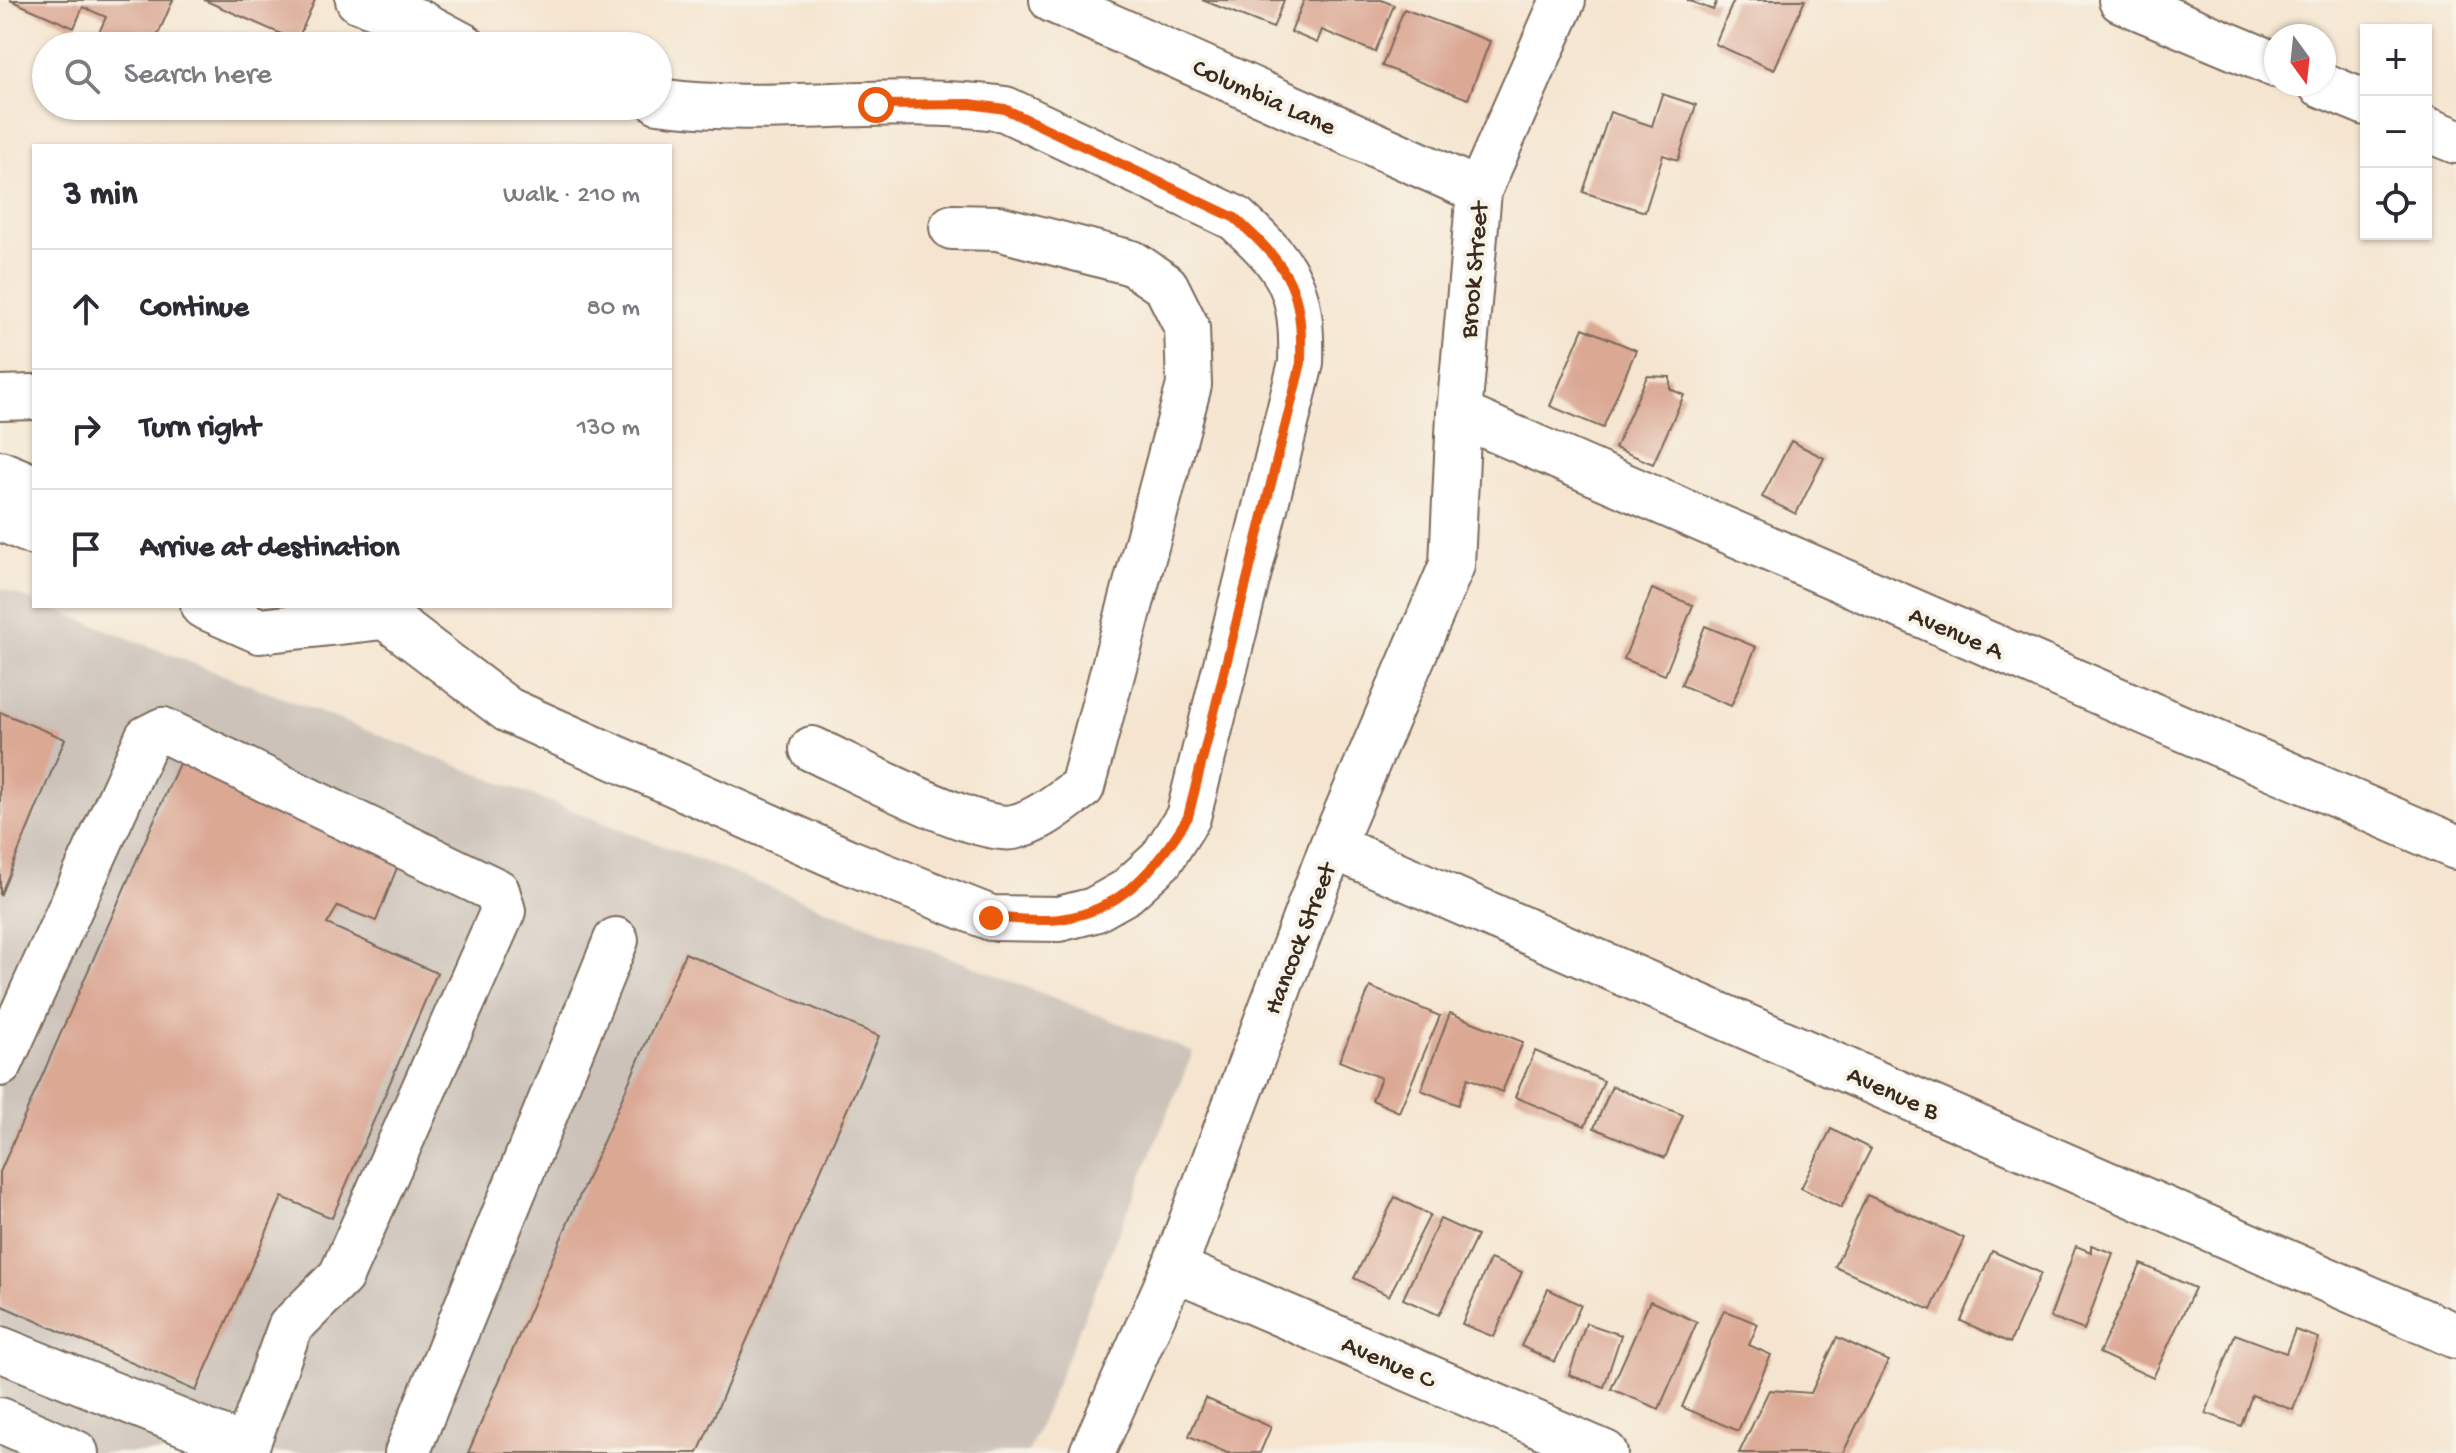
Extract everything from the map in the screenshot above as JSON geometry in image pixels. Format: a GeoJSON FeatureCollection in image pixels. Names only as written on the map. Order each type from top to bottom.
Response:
{"type":"FeatureCollection","features":[{"type":"Feature","properties":{"kind":"street"},"geometry":{"type":"LineString","coordinates":[[358,0],[419,10],[446,32]]}},
{"type":"Feature","properties":{"kind":"street","name":"Columbia Lane"},"geometry":{"type":"LineString","coordinates":[[1052,0],[1479,191]]}},
{"type":"Feature","properties":{"kind":"street","name":"Brook Street"},"geometry":{"type":"LineString","coordinates":[[1459,414],[1479,191],[1563,0]]}},
{"type":"Feature","properties":{"kind":"street"},"geometry":{"type":"LineString","coordinates":[[2121,0],[2264,60]]}},
{"type":"Feature","properties":{"kind":"street"},"geometry":{"type":"LineString","coordinates":[[2336,91],[2360,101]]}},
{"type":"Feature","properties":{"kind":"street"},"geometry":{"type":"LineString","coordinates":[[208,608],[260,631],[377,612],[508,710],[847,861],[991,918],[1059,919],[1094,910],[1126,892],[1161,860],[1188,817],[1301,363],[1301,313],[1291,280],[1264,245],[1235,218],[1005,109],[970,104],[774,105],[717,109],[672,103]]}},
{"type":"Feature","properties":{"kind":"street"},"geometry":{"type":"LineString","coordinates":[[2432,131],[2456,141]]}},
{"type":"Feature","properties":{"kind":"street"},"geometry":{"type":"LineString","coordinates":[[812,749],[970,821],[1011,828],[1041,816],[1082,787],[1189,385],[1187,328],[1166,286],[1132,263],[998,228],[952,227]]}},
{"type":"Feature","properties":{"kind":"street"},"geometry":{"type":"LineString","coordinates":[[0,398],[32,397]]}},
{"type":"Feature","properties":{"kind":"street","name":"Hancock Street"},"geometry":{"type":"LineString","coordinates":[[1092,1453],[1174,1268],[1332,846],[1452,565],[1459,414]]}},
{"type":"Feature","properties":{"kind":"street","name":"Avenue A"},"geometry":{"type":"LineString","coordinates":[[1459,414],[2456,847]]}},
{"type":"Feature","properties":{"kind":"street"},"geometry":{"type":"LineString","coordinates":[[0,473],[32,486]]}},
{"type":"Feature","properties":{"kind":"street"},"geometry":{"type":"LineString","coordinates":[[0,518],[32,532]]}},
{"type":"Feature","properties":{"kind":"street"},"geometry":{"type":"LineString","coordinates":[[0,1064],[147,738],[155,732],[163,730],[497,891],[503,911],[341,1276],[290,1327],[245,1450],[0,1349]]}},
{"type":"Feature","properties":{"kind":"street","name":"Avenue B"},"geometry":{"type":"LineString","coordinates":[[1332,846],[2456,1336]]}},
{"type":"Feature","properties":{"kind":"street"},"geometry":{"type":"LineString","coordinates":[[407,1453],[616,940]]}},
{"type":"Feature","properties":{"kind":"street","name":"Avenue C"},"geometry":{"type":"LineString","coordinates":[[1174,1268],[1605,1453]]}},
{"type":"Feature","properties":{"kind":"street"},"geometry":{"type":"LineString","coordinates":[[0,1420],[76,1453]]}},
{"type":"Feature","properties":{"kind":"shaded area"},"geometry":{"type":"Polygon","coordinates":[[[0,588],[32,600],[32,608],[51,608],[1193,1052],[1028,1453],[0,1453],[0,588]]]}},
{"type":"Feature","properties":{"kind":"building"},"geometry":{"type":"Polygon","coordinates":[[[10,0],[173,0],[159,32],[99,32],[106,17],[83,7],[74,28],[10,0]]]}},
{"type":"Feature","properties":{"kind":"building"},"geometry":{"type":"Polygon","coordinates":[[[204,0],[315,0],[301,32],[277,32],[204,0]]]}},
{"type":"Feature","properties":{"kind":"building"},"geometry":{"type":"Polygon","coordinates":[[[1202,0],[1284,0],[1273,28],[1202,0]]]}},
{"type":"Feature","properties":{"kind":"building"},"geometry":{"type":"Polygon","coordinates":[[[1304,0],[1381,0],[1394,5],[1375,52],[1322,30],[1317,43],[1291,32],[1304,0]]]}},
{"type":"Feature","properties":{"kind":"building"},"geometry":{"type":"Polygon","coordinates":[[[1687,0],[1717,0],[1713,10],[1687,0]]]}},
{"type":"Feature","properties":{"kind":"building"},"geometry":{"type":"Polygon","coordinates":[[[1734,0],[1805,0],[1774,70],[1715,44],[1734,0]]]}},
{"type":"Feature","properties":{"kind":"building"},"geometry":{"type":"Polygon","coordinates":[[[1404,9],[1490,41],[1468,99],[1382,66],[1404,9]]]}},
{"type":"Feature","properties":{"kind":"building"},"geometry":{"type":"Polygon","coordinates":[[[1662,94],[1696,105],[1678,160],[1663,155],[1645,212],[1583,192],[1610,112],[1652,126],[1662,94]]]}},
{"type":"Feature","properties":{"kind":"building"},"geometry":{"type":"Polygon","coordinates":[[[1583,328],[1636,350],[1603,428],[1550,406],[1583,328]]]}},
{"type":"Feature","properties":{"kind":"building"},"geometry":{"type":"Polygon","coordinates":[[[1647,376],[1670,377],[1670,389],[1684,395],[1653,464],[1615,448],[1647,376]]]}},
{"type":"Feature","properties":{"kind":"building"},"geometry":{"type":"Polygon","coordinates":[[[1791,441],[1824,458],[1796,514],[1762,497],[1791,441]]]}},
{"type":"Feature","properties":{"kind":"building"},"geometry":{"type":"Polygon","coordinates":[[[1652,589],[1693,605],[1665,675],[1624,659],[1652,589]]]}},
{"type":"Feature","properties":{"kind":"building"},"geometry":{"type":"Polygon","coordinates":[[[1705,626],[1756,647],[1731,706],[1681,685],[1705,626]]]}},
{"type":"Feature","properties":{"kind":"building"},"geometry":{"type":"Polygon","coordinates":[[[0,712],[65,739],[0,896],[0,712]]]}},
{"type":"Feature","properties":{"kind":"building"},"geometry":{"type":"Polygon","coordinates":[[[180,761],[400,860],[376,921],[338,906],[327,924],[437,973],[332,1218],[282,1197],[196,1391],[0,1305],[0,1172],[180,761]]]}},
{"type":"Feature","properties":{"kind":"building"},"geometry":{"type":"Polygon","coordinates":[[[685,953],[879,1036],[698,1453],[468,1453],[685,953]]]}},
{"type":"Feature","properties":{"kind":"building"},"geometry":{"type":"Polygon","coordinates":[[[1370,987],[1440,1016],[1399,1112],[1372,1100],[1381,1078],[1339,1061],[1370,987]]]}},
{"type":"Feature","properties":{"kind":"building"},"geometry":{"type":"Polygon","coordinates":[[[1450,1013],[1523,1042],[1502,1092],[1468,1078],[1458,1105],[1421,1090],[1450,1013]]]}},
{"type":"Feature","properties":{"kind":"building"},"geometry":{"type":"Polygon","coordinates":[[[1535,1051],[1604,1081],[1585,1126],[1515,1097],[1535,1051]]]}},
{"type":"Feature","properties":{"kind":"building"},"geometry":{"type":"Polygon","coordinates":[[[1612,1086],[1683,1115],[1665,1158],[1594,1128],[1612,1086]]]}},
{"type":"Feature","properties":{"kind":"building"},"geometry":{"type":"Polygon","coordinates":[[[1831,1129],[1871,1149],[1841,1208],[1801,1188],[1831,1129]]]}},
{"type":"Feature","properties":{"kind":"building"},"geometry":{"type":"Polygon","coordinates":[[[1867,1195],[1964,1238],[1931,1310],[1835,1267],[1867,1195]]]}},
{"type":"Feature","properties":{"kind":"building"},"geometry":{"type":"Polygon","coordinates":[[[1395,1197],[1430,1215],[1389,1296],[1354,1278],[1395,1197]]]}},
{"type":"Feature","properties":{"kind":"building"},"geometry":{"type":"Polygon","coordinates":[[[1440,1219],[1477,1236],[1439,1315],[1403,1299],[1440,1219]]]}},
{"type":"Feature","properties":{"kind":"building"},"geometry":{"type":"Polygon","coordinates":[[[2091,1245],[2113,1253],[2084,1330],[2050,1317],[2076,1246],[2091,1252],[2091,1245]]]}},
{"type":"Feature","properties":{"kind":"building"},"geometry":{"type":"Polygon","coordinates":[[[1992,1251],[2041,1273],[2010,1343],[1961,1321],[1992,1251]]]}},
{"type":"Feature","properties":{"kind":"building"},"geometry":{"type":"Polygon","coordinates":[[[1490,1259],[1522,1272],[1494,1337],[1462,1324],[1490,1259]]]}},
{"type":"Feature","properties":{"kind":"building"},"geometry":{"type":"Polygon","coordinates":[[[2141,1264],[2195,1288],[2153,1378],[2099,1353],[2141,1264]]]}},
{"type":"Feature","properties":{"kind":"building"},"geometry":{"type":"Polygon","coordinates":[[[1548,1289],[1581,1305],[1555,1362],[1521,1346],[1548,1289]]]}},
{"type":"Feature","properties":{"kind":"building"},"geometry":{"type":"Polygon","coordinates":[[[1650,1301],[1697,1322],[1659,1409],[1611,1389],[1650,1301]]]}},
{"type":"Feature","properties":{"kind":"building"},"geometry":{"type":"Polygon","coordinates":[[[1724,1310],[1758,1324],[1749,1345],[1771,1355],[1738,1431],[1682,1407],[1724,1310]]]}},
{"type":"Feature","properties":{"kind":"building"},"geometry":{"type":"Polygon","coordinates":[[[1586,1323],[1621,1335],[1604,1387],[1569,1375],[1586,1323]]]}},
{"type":"Feature","properties":{"kind":"building"},"geometry":{"type":"Polygon","coordinates":[[[2295,1330],[2319,1338],[2293,1410],[2252,1395],[2241,1426],[2206,1413],[2235,1334],[2286,1353],[2295,1330]]]}},
{"type":"Feature","properties":{"kind":"building"},"geometry":{"type":"Polygon","coordinates":[[[1837,1337],[1888,1361],[1843,1453],[1739,1453],[1769,1390],[1811,1393],[1837,1337]]]}},
{"type":"Feature","properties":{"kind":"building"},"geometry":{"type":"Polygon","coordinates":[[[1205,1398],[1271,1427],[1260,1453],[1227,1453],[1189,1436],[1205,1398]]]}},
{"type":"Feature","properties":{"kind":"route"},"geometry":{"type":"LineString","coordinates":[[876,105],[970,104],[1005,109],[1235,218],[1264,245],[1291,280],[1302,323],[1301,363],[1188,817],[1161,860],[1126,892],[1094,910],[1059,919],[991,918]]}}]}
